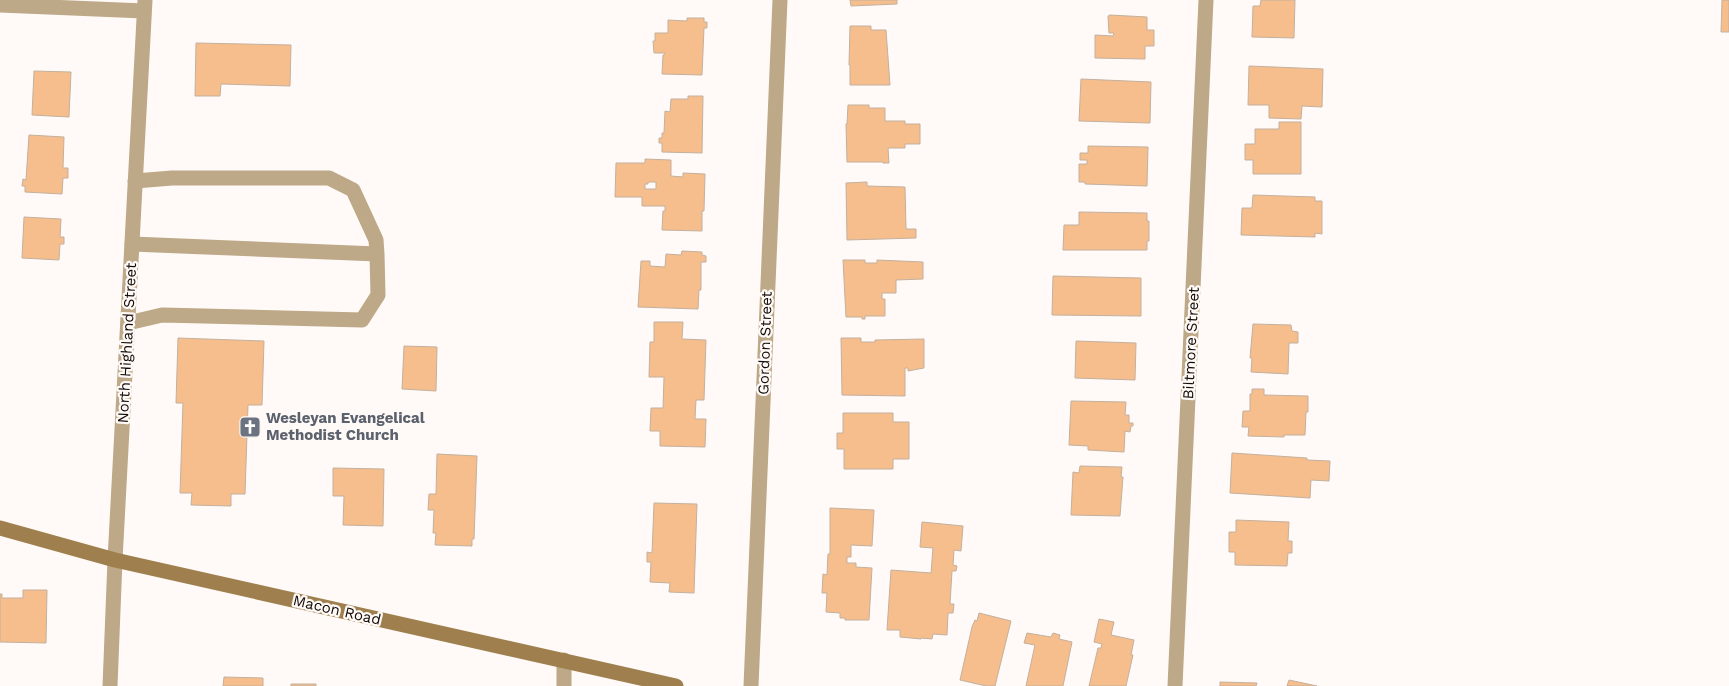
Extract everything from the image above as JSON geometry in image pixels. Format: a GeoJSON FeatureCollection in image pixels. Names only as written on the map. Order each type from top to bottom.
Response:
{"type":"FeatureCollection","features":[{"type":"Feature","properties":{"kind":"main road","name":"Macon Road"},"geometry":{"type":"LineString","coordinates":[[0,528],[115,560],[676,686]]}},
{"type":"Feature","properties":{"kind":"street","name":"Gordon Street"},"geometry":{"type":"LineString","coordinates":[[751,686],[780,0]]}},
{"type":"Feature","properties":{"kind":"street","name":"Biltmore Street"},"geometry":{"type":"LineString","coordinates":[[1175,686],[1206,0]]}},
{"type":"Feature","properties":{"kind":"street"},"geometry":{"type":"LineString","coordinates":[[0,5],[144,6]]}},
{"type":"Feature","properties":{"kind":"street","name":"North Highland Street"},"geometry":{"type":"LineString","coordinates":[[110,686],[144,6]]}},
{"type":"Feature","properties":{"kind":"street"},"geometry":{"type":"LineString","coordinates":[[128,323],[162,315],[362,320],[378,295],[376,240],[353,190],[329,178],[172,178],[135,182]]}},
{"type":"Feature","properties":{"kind":"street"},"geometry":{"type":"LineString","coordinates":[[132,244],[377,254]]}},
{"type":"Feature","properties":{"kind":"street"},"geometry":{"type":"LineString","coordinates":[[564,660],[564,686]]}},
{"type":"Feature","properties":{"kind":"building"},"geometry":{"type":"Polygon","coordinates":[[[850,0],[897,0],[897,4],[851,6],[850,0]]]}},
{"type":"Feature","properties":{"kind":"building"},"geometry":{"type":"Polygon","coordinates":[[[1261,0],[1295,0],[1294,38],[1252,37],[1253,6],[1260,6],[1261,0]]]}},
{"type":"Feature","properties":{"kind":"building"},"geometry":{"type":"Polygon","coordinates":[[[1722,0],[1729,0],[1729,32],[1721,32],[1722,0]]]}},
{"type":"Feature","properties":{"kind":"building"},"geometry":{"type":"Polygon","coordinates":[[[1108,16],[1147,17],[1147,30],[1154,30],[1154,46],[1145,46],[1145,59],[1095,58],[1095,35],[1113,36],[1114,33],[1109,33],[1108,16]]]}},
{"type":"Feature","properties":{"kind":"building"},"geometry":{"type":"Polygon","coordinates":[[[687,18],[704,18],[704,22],[707,22],[707,28],[704,28],[702,75],[662,74],[663,55],[665,53],[654,53],[653,41],[655,41],[655,33],[668,33],[668,20],[687,21],[687,18]]]}},
{"type":"Feature","properties":{"kind":"building"},"geometry":{"type":"Polygon","coordinates":[[[850,26],[871,26],[871,30],[886,30],[890,85],[850,85],[850,26]]]}},
{"type":"Feature","properties":{"kind":"building"},"geometry":{"type":"Polygon","coordinates":[[[196,43],[291,45],[290,86],[221,84],[220,96],[195,96],[196,43]]]}},
{"type":"Feature","properties":{"kind":"building"},"geometry":{"type":"Polygon","coordinates":[[[1249,66],[1323,69],[1322,107],[1302,106],[1301,119],[1269,118],[1269,105],[1248,105],[1249,66]]]}},
{"type":"Feature","properties":{"kind":"building"},"geometry":{"type":"Polygon","coordinates":[[[34,71],[71,72],[69,117],[32,115],[34,71]]]}},
{"type":"Feature","properties":{"kind":"building"},"geometry":{"type":"Polygon","coordinates":[[[1081,79],[1151,82],[1150,123],[1079,121],[1081,79]]]}},
{"type":"Feature","properties":{"kind":"building"},"geometry":{"type":"Polygon","coordinates":[[[688,96],[703,96],[702,153],[662,152],[662,143],[659,143],[659,138],[662,138],[662,133],[664,133],[665,111],[670,112],[671,99],[688,99],[688,96]]]}},
{"type":"Feature","properties":{"kind":"building"},"geometry":{"type":"Polygon","coordinates":[[[848,105],[869,105],[869,108],[885,108],[885,121],[905,121],[905,124],[920,124],[920,144],[905,144],[905,148],[888,148],[889,163],[847,162],[846,124],[848,105]]]}},
{"type":"Feature","properties":{"kind":"building"},"geometry":{"type":"Polygon","coordinates":[[[1279,122],[1301,122],[1301,174],[1253,174],[1253,160],[1245,160],[1245,144],[1255,144],[1255,129],[1279,129],[1279,122]]]}},
{"type":"Feature","properties":{"kind":"building"},"geometry":{"type":"Polygon","coordinates":[[[29,135],[64,137],[63,168],[68,168],[68,178],[63,178],[62,194],[25,192],[25,186],[22,186],[23,179],[26,180],[29,135]]]}},
{"type":"Feature","properties":{"kind":"building"},"geometry":{"type":"Polygon","coordinates":[[[1088,146],[1148,147],[1147,186],[1085,184],[1085,182],[1079,182],[1079,164],[1087,164],[1087,160],[1080,160],[1080,153],[1088,153],[1088,146]]]}},
{"type":"Feature","properties":{"kind":"building"},"geometry":{"type":"Polygon","coordinates":[[[645,159],[671,160],[671,176],[683,177],[683,173],[705,174],[702,231],[662,230],[665,206],[642,206],[642,197],[615,197],[616,163],[645,163],[645,159]],[[648,182],[648,184],[645,184],[645,189],[656,189],[656,182],[648,182]]]}},
{"type":"Feature","properties":{"kind":"building"},"geometry":{"type":"Polygon","coordinates":[[[867,182],[867,186],[905,187],[906,229],[916,229],[916,238],[847,240],[846,183],[867,182]]]}},
{"type":"Feature","properties":{"kind":"building"},"geometry":{"type":"Polygon","coordinates":[[[1253,195],[1315,197],[1315,201],[1322,201],[1322,234],[1315,233],[1315,237],[1241,235],[1242,208],[1252,208],[1253,195]]]}},
{"type":"Feature","properties":{"kind":"building"},"geometry":{"type":"Polygon","coordinates":[[[1079,212],[1147,213],[1149,241],[1147,241],[1147,250],[1063,250],[1064,225],[1079,225],[1079,212]]]}},
{"type":"Feature","properties":{"kind":"building"},"geometry":{"type":"Polygon","coordinates":[[[24,217],[61,219],[60,237],[64,237],[64,244],[60,244],[59,260],[22,258],[24,217]]]}},
{"type":"Feature","properties":{"kind":"building"},"geometry":{"type":"Polygon","coordinates":[[[682,251],[702,252],[702,255],[706,256],[706,262],[701,262],[701,290],[699,290],[698,309],[638,307],[641,261],[650,261],[650,266],[665,267],[666,254],[681,255],[682,251]]]}},
{"type":"Feature","properties":{"kind":"building"},"geometry":{"type":"Polygon","coordinates":[[[843,260],[865,260],[865,263],[877,263],[877,260],[923,262],[923,279],[896,280],[896,293],[882,293],[882,299],[885,299],[885,316],[865,316],[865,319],[862,319],[862,317],[846,317],[843,260]]]}},
{"type":"Feature","properties":{"kind":"building"},"geometry":{"type":"Polygon","coordinates":[[[1053,276],[1141,278],[1141,316],[1052,315],[1053,276]]]}},
{"type":"Feature","properties":{"kind":"building"},"geometry":{"type":"Polygon","coordinates":[[[654,322],[683,322],[682,339],[706,340],[704,400],[696,400],[695,419],[706,419],[705,447],[660,446],[660,431],[650,431],[651,408],[663,408],[664,377],[649,377],[650,342],[654,342],[654,322]]]}},
{"type":"Feature","properties":{"kind":"building"},"geometry":{"type":"Polygon","coordinates":[[[1253,324],[1291,325],[1292,331],[1298,332],[1298,343],[1289,343],[1288,374],[1251,372],[1252,358],[1250,358],[1253,324]]]}},
{"type":"Feature","properties":{"kind":"building"},"geometry":{"type":"Polygon","coordinates":[[[178,338],[264,341],[262,405],[248,405],[245,494],[231,494],[231,506],[191,505],[192,493],[180,493],[183,403],[176,403],[178,338]]]}},
{"type":"Feature","properties":{"kind":"building"},"geometry":{"type":"Polygon","coordinates":[[[841,338],[861,338],[861,342],[924,339],[924,368],[908,371],[908,368],[905,368],[905,396],[842,395],[841,338]]]}},
{"type":"Feature","properties":{"kind":"building"},"geometry":{"type":"Polygon","coordinates":[[[1076,341],[1136,343],[1135,380],[1075,378],[1076,341]]]}},
{"type":"Feature","properties":{"kind":"building"},"geometry":{"type":"Polygon","coordinates":[[[404,346],[437,347],[436,391],[402,389],[404,346]]]}},
{"type":"Feature","properties":{"kind":"building"},"geometry":{"type":"Polygon","coordinates":[[[1252,389],[1264,389],[1264,395],[1308,396],[1305,435],[1284,435],[1284,437],[1248,436],[1249,427],[1242,427],[1243,411],[1250,411],[1250,394],[1252,394],[1252,389]]]}},
{"type":"Feature","properties":{"kind":"building"},"geometry":{"type":"Polygon","coordinates":[[[1071,401],[1126,402],[1125,415],[1129,415],[1129,423],[1133,423],[1133,426],[1131,426],[1130,432],[1125,431],[1124,452],[1088,450],[1088,446],[1069,445],[1071,401]]]}},
{"type":"Feature","properties":{"kind":"building"},"geometry":{"type":"Polygon","coordinates":[[[843,413],[893,413],[893,422],[909,422],[909,459],[893,459],[893,469],[844,469],[844,449],[837,449],[837,433],[843,433],[843,413]]]}},
{"type":"Feature","properties":{"kind":"building"},"geometry":{"type":"Polygon","coordinates":[[[1232,453],[1330,461],[1329,481],[1311,480],[1310,498],[1230,493],[1232,453]]]}},
{"type":"Feature","properties":{"kind":"building"},"geometry":{"type":"Polygon","coordinates":[[[437,454],[477,456],[474,539],[472,539],[472,546],[435,545],[436,533],[433,533],[434,510],[428,510],[429,494],[436,494],[437,454]]]}},
{"type":"Feature","properties":{"kind":"building"},"geometry":{"type":"Polygon","coordinates":[[[1080,466],[1122,467],[1120,516],[1071,515],[1073,472],[1079,473],[1080,466]]]}},
{"type":"Feature","properties":{"kind":"building"},"geometry":{"type":"Polygon","coordinates":[[[333,468],[384,469],[383,526],[343,525],[344,496],[333,496],[333,468]]]}},
{"type":"Feature","properties":{"kind":"building"},"geometry":{"type":"Polygon","coordinates":[[[654,503],[697,504],[694,593],[669,592],[670,583],[650,582],[651,562],[647,562],[647,552],[652,553],[654,503]]]}},
{"type":"Feature","properties":{"kind":"building"},"geometry":{"type":"Polygon","coordinates":[[[830,508],[874,510],[872,546],[851,545],[851,557],[847,557],[847,563],[856,563],[856,567],[872,568],[869,620],[845,620],[845,618],[840,618],[840,613],[826,612],[827,593],[822,593],[823,574],[827,575],[828,554],[830,554],[830,508]]]}},
{"type":"Feature","properties":{"kind":"building"},"geometry":{"type":"Polygon","coordinates":[[[1236,520],[1289,522],[1288,541],[1292,541],[1292,553],[1288,553],[1287,566],[1235,565],[1235,552],[1229,552],[1229,532],[1236,532],[1236,520]]]}},
{"type":"Feature","properties":{"kind":"building"},"geometry":{"type":"Polygon","coordinates":[[[922,522],[963,526],[961,551],[954,550],[953,565],[957,566],[956,571],[952,571],[950,604],[954,604],[953,613],[948,613],[947,635],[933,634],[932,639],[900,637],[900,630],[887,630],[891,570],[931,573],[933,548],[920,547],[922,522]]]}},
{"type":"Feature","properties":{"kind":"building"},"geometry":{"type":"Polygon","coordinates":[[[23,590],[47,590],[46,643],[0,642],[0,594],[2,594],[2,598],[23,598],[23,590]]]}},
{"type":"Feature","properties":{"kind":"building"},"geometry":{"type":"Polygon","coordinates":[[[979,613],[1011,621],[995,686],[986,686],[960,680],[972,627],[975,620],[977,621],[979,613]]]}},
{"type":"Feature","properties":{"kind":"building"},"geometry":{"type":"Polygon","coordinates":[[[1099,619],[1114,622],[1111,635],[1134,640],[1131,655],[1133,655],[1126,686],[1089,686],[1098,648],[1101,648],[1102,644],[1094,642],[1099,619]]]}},
{"type":"Feature","properties":{"kind":"building"},"geometry":{"type":"Polygon","coordinates":[[[1027,633],[1051,637],[1053,633],[1060,635],[1059,639],[1072,642],[1063,686],[1026,686],[1035,645],[1024,643],[1027,633]]]}},
{"type":"Feature","properties":{"kind":"building"},"geometry":{"type":"Polygon","coordinates":[[[224,677],[263,678],[263,686],[223,686],[224,677]]]}},
{"type":"Feature","properties":{"kind":"building"},"geometry":{"type":"Polygon","coordinates":[[[1289,680],[1317,686],[1287,686],[1289,680]]]}},
{"type":"Feature","properties":{"kind":"building"},"geometry":{"type":"Polygon","coordinates":[[[1220,682],[1257,683],[1256,686],[1220,686],[1220,682]]]}},
{"type":"Feature","properties":{"kind":"building"},"geometry":{"type":"Polygon","coordinates":[[[291,684],[316,684],[316,686],[291,686],[291,684]]]}},
{"type":"Feature","properties":{"kind":"place","name":"Wesleyan Evangelical Methodist Church"},"geometry":{"type":"Point","coordinates":[250,427]}}]}
